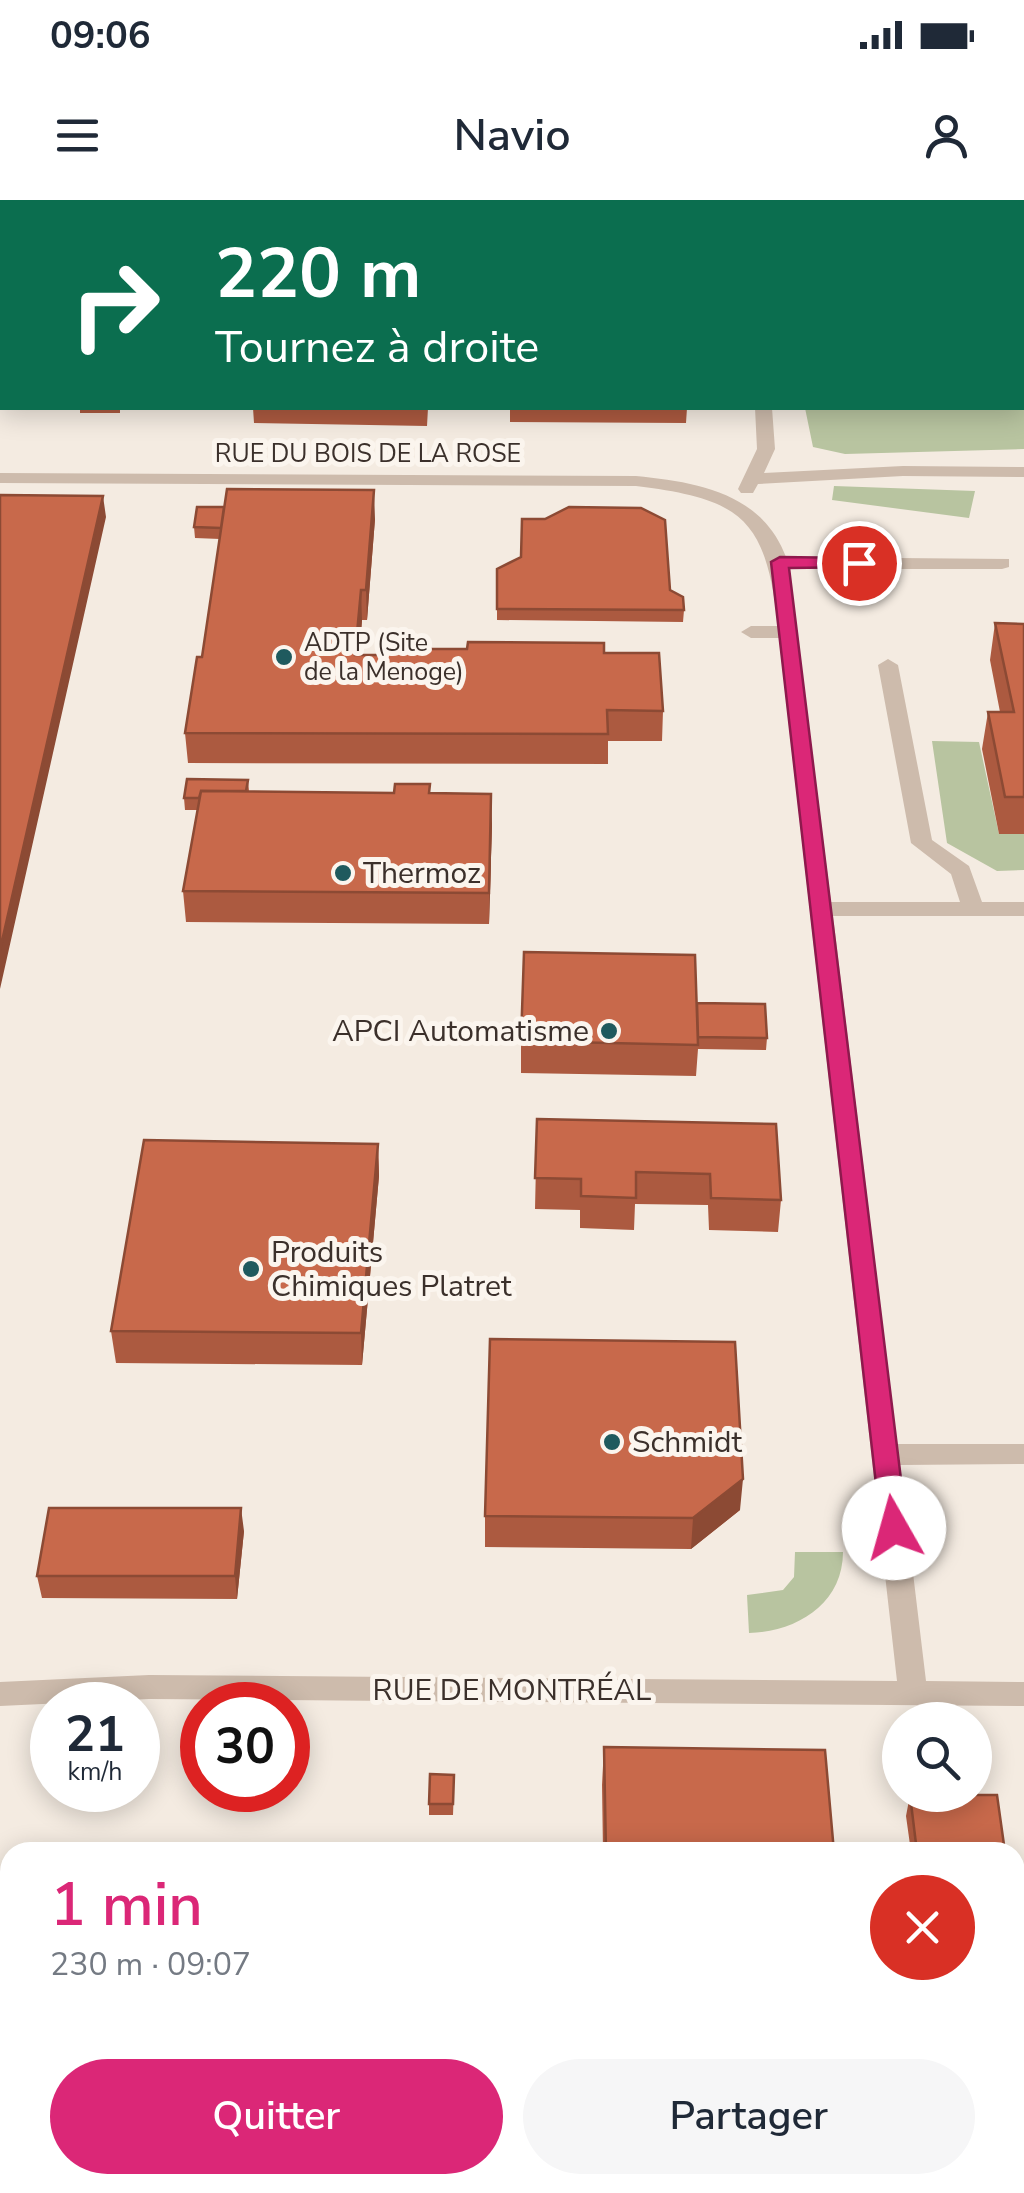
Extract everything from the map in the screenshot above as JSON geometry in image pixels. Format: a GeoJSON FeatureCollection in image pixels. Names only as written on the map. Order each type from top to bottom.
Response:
{"type":"FeatureCollection","features":[{"type":"Feature","properties":{"kind":"street"},"geometry":{"type":"LineString","coordinates":[[763,410],[766,449],[755,479],[733,504],[762,525],[780,562],[913,1693]]}},
{"type":"Feature","properties":{"kind":"street","name":"RUE DU BOIS DE LA ROSE"},"geometry":{"type":"LineString","coordinates":[[0,478],[326,470],[460,489],[636,481],[689,489],[733,504]]}},
{"type":"Feature","properties":{"kind":"street"},"geometry":{"type":"LineString","coordinates":[[755,479],[903,471],[1024,472]]}},
{"type":"Feature","properties":{"kind":"street"},"geometry":{"type":"LineString","coordinates":[[780,562],[1002,563]]}},
{"type":"Feature","properties":{"kind":"street"},"geometry":{"type":"LineString","coordinates":[[751,632],[788,632]]}},
{"type":"Feature","properties":{"kind":"street"},"geometry":{"type":"LineString","coordinates":[[888,665],[922,843],[961,870],[973,910]]}},
{"type":"Feature","properties":{"kind":"street"},"geometry":{"type":"LineString","coordinates":[[821,909],[1024,910]]}},
{"type":"Feature","properties":{"kind":"street"},"geometry":{"type":"LineString","coordinates":[[885,1456],[1024,1454]]}},
{"type":"Feature","properties":{"kind":"street","name":"RUE DE MONTRÉAL"},"geometry":{"type":"LineString","coordinates":[[0,1694],[149,1687],[1024,1694]]}},
{"type":"Feature","properties":{"kind":"green space"},"geometry":{"type":"Polygon","coordinates":[[[805,410],[1024,410],[1024,449],[845,454],[813,447],[805,410]]]}},
{"type":"Feature","properties":{"kind":"green space"},"geometry":{"type":"Polygon","coordinates":[[[834,486],[975,491],[969,518],[832,500],[834,486]]]}},
{"type":"Feature","properties":{"kind":"green space"},"geometry":{"type":"Polygon","coordinates":[[[932,741],[979,742],[999,834],[1024,834],[1024,870],[997,871],[947,843],[932,741]]]}},
{"type":"Feature","properties":{"kind":"green space"},"geometry":{"type":"Polygon","coordinates":[[[795,1552],[843,1552],[835,1586],[814,1612],[799,1621],[749,1633],[747,1595],[783,1590],[794,1577],[795,1552]]]}},
{"type":"Feature","properties":{"kind":"building","name":"ADTP (Site de la Menoge)"},"geometry":{"type":"Polygon","coordinates":[[[227,489],[374,490],[366,590],[361,590],[355,655],[384,655],[385,649],[467,649],[468,642],[604,643],[604,653],[659,653],[663,711],[607,710],[608,734],[185,733],[197,657],[202,657],[227,489]]]}},
{"type":"Feature","properties":{"kind":"building"},"geometry":{"type":"Polygon","coordinates":[[[0,495],[103,496],[0,950],[0,495]]]}},
{"type":"Feature","properties":{"kind":"building"},"geometry":{"type":"Polygon","coordinates":[[[197,507],[224,507],[221,528],[194,527],[197,507]]]}},
{"type":"Feature","properties":{"kind":"building"},"geometry":{"type":"Polygon","coordinates":[[[569,507],[641,508],[665,520],[670,590],[683,597],[684,610],[497,609],[497,569],[521,557],[522,519],[545,519],[569,507]]]}},
{"type":"Feature","properties":{"kind":"building"},"geometry":{"type":"Polygon","coordinates":[[[995,623],[1024,624],[1024,797],[1005,797],[988,712],[1014,712],[995,623]]]}},
{"type":"Feature","properties":{"kind":"building"},"geometry":{"type":"Polygon","coordinates":[[[187,779],[248,780],[246,791],[201,791],[199,798],[184,798],[187,779]]]}},
{"type":"Feature","properties":{"kind":"building","name":"Thermoz"},"geometry":{"type":"Polygon","coordinates":[[[395,784],[430,784],[429,793],[491,794],[489,893],[183,891],[201,791],[394,793],[395,784]]]}},
{"type":"Feature","properties":{"kind":"building","name":"APCI Automatisme"},"geometry":{"type":"Polygon","coordinates":[[[524,952],[695,955],[698,1045],[521,1041],[524,952]]]}},
{"type":"Feature","properties":{"kind":"building"},"geometry":{"type":"Polygon","coordinates":[[[697,1003],[765,1004],[767,1038],[698,1037],[697,1003]]]}},
{"type":"Feature","properties":{"kind":"building"},"geometry":{"type":"Polygon","coordinates":[[[537,1119],[776,1124],[781,1200],[711,1198],[710,1174],[636,1172],[636,1198],[581,1196],[581,1179],[535,1178],[537,1119]]]}},
{"type":"Feature","properties":{"kind":"building","name":"Produits Chimiques Platret"},"geometry":{"type":"Polygon","coordinates":[[[144,1140],[378,1144],[361,1333],[111,1331],[144,1140]]]}},
{"type":"Feature","properties":{"kind":"building","name":"Schmidt"},"geometry":{"type":"Polygon","coordinates":[[[490,1339],[735,1342],[743,1479],[693,1518],[485,1516],[490,1339]]]}},
{"type":"Feature","properties":{"kind":"building"},"geometry":{"type":"Polygon","coordinates":[[[49,1508],[241,1508],[235,1576],[37,1576],[49,1508]]]}},
{"type":"Feature","properties":{"kind":"building"},"geometry":{"type":"Polygon","coordinates":[[[604,1747],[825,1750],[833,1842],[606,1842],[604,1747]]]}},
{"type":"Feature","properties":{"kind":"building"},"geometry":{"type":"Polygon","coordinates":[[[430,1774],[454,1775],[453,1804],[429,1804],[430,1774]]]}},
{"type":"Feature","properties":{"kind":"building"},"geometry":{"type":"Polygon","coordinates":[[[992,1795],[997,1795],[1004,1842],[916,1842],[912,1812],[992,1812],[992,1795]]]}},
{"type":"Feature","properties":{"kind":"place","name":"ADTP (Site de la Menoge)"},"geometry":{"type":"Point","coordinates":[284,657]}},
{"type":"Feature","properties":{"kind":"place","name":"Thermoz"},"geometry":{"type":"Point","coordinates":[343,873]}},
{"type":"Feature","properties":{"kind":"place","name":"APCI Automatisme"},"geometry":{"type":"Point","coordinates":[609,1031]}},
{"type":"Feature","properties":{"kind":"place","name":"Produits Chimiques Platret"},"geometry":{"type":"Point","coordinates":[251,1269]}},
{"type":"Feature","properties":{"kind":"place","name":"Schmidt"},"geometry":{"type":"Point","coordinates":[612,1442]}},
{"type":"Feature","properties":{"kind":"route"},"geometry":{"type":"LineString","coordinates":[[859,563],[780,562],[894,1528]]}}]}
